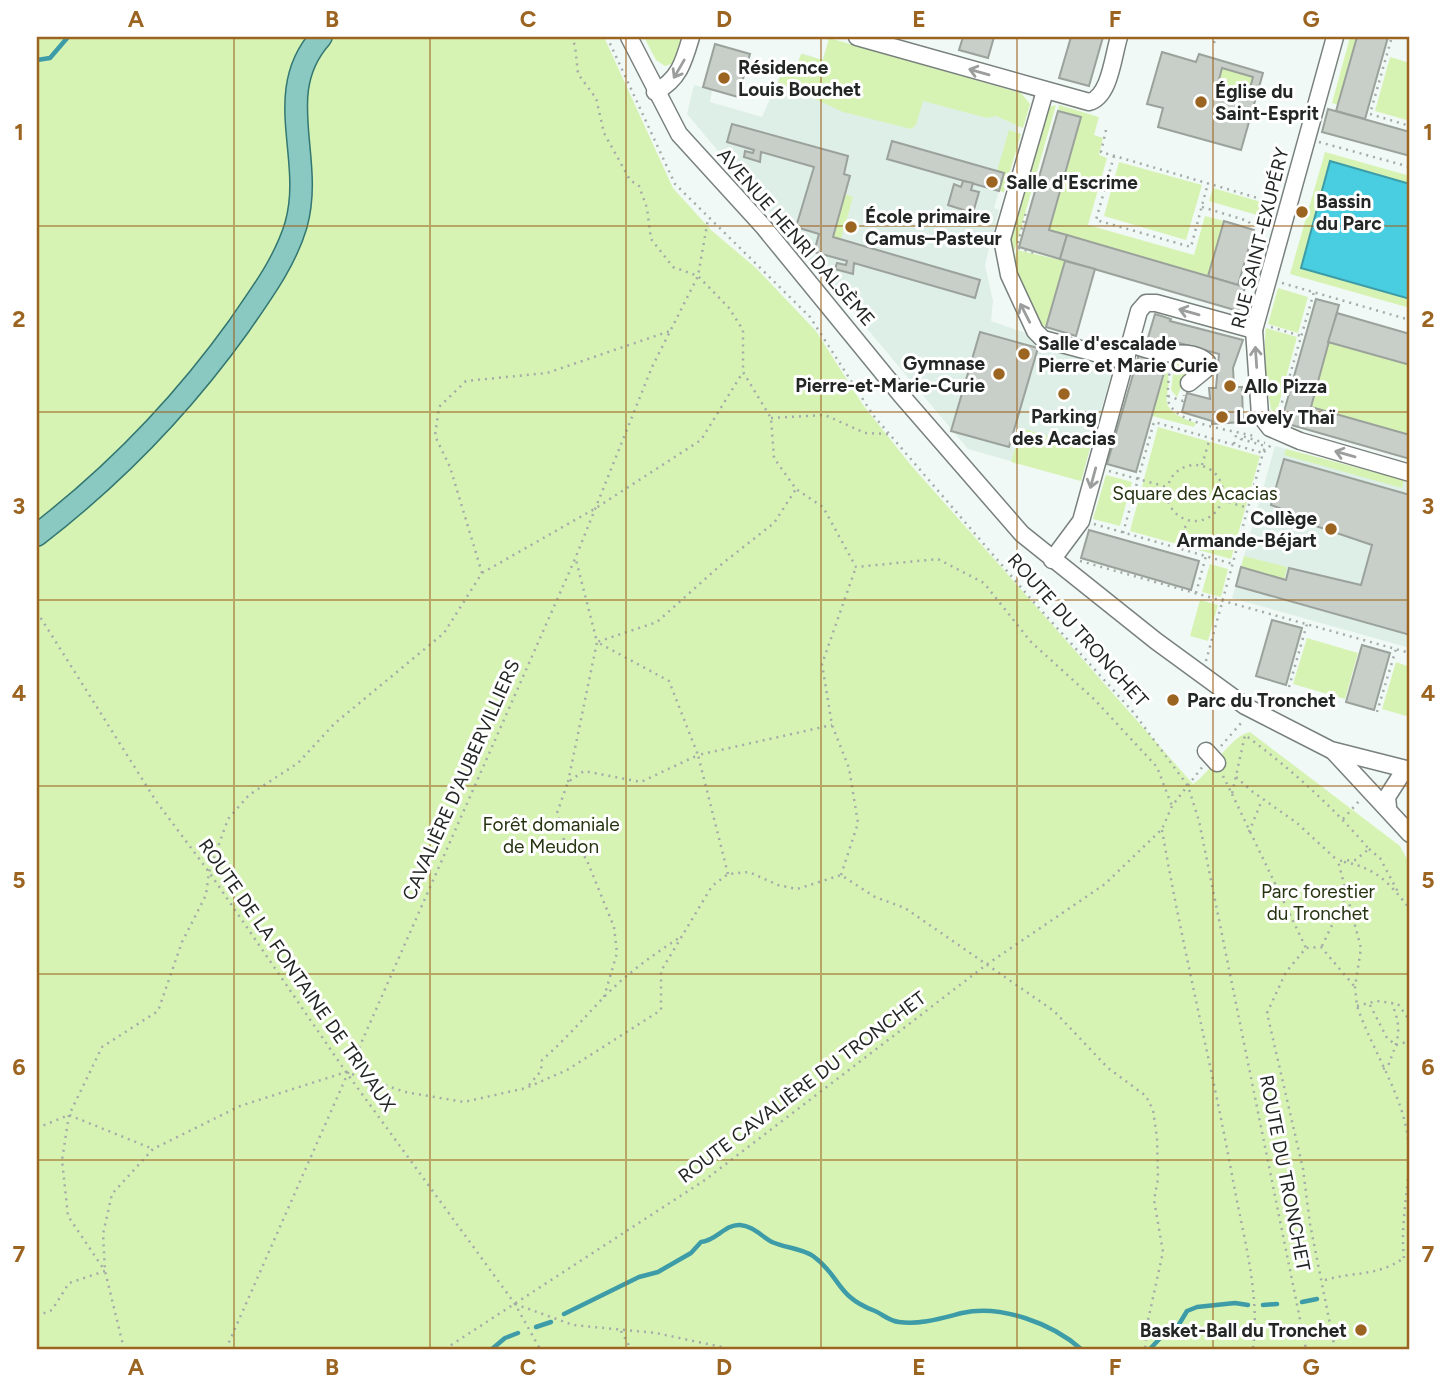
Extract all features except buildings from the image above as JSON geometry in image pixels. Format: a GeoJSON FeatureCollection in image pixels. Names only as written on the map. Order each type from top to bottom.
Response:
{"type":"FeatureCollection","features":[{"type":"Feature","properties":{"kind":"main road"},"geometry":{"type":"LineString","coordinates":[[37,535],[123,463],[179,406],[228,342],[279,266],[292,237],[302,195],[303,169],[295,86],[302,64],[321,37]]}},
{"type":"Feature","properties":{"kind":"street","name":"AVENUE HENRI DALSÈME"},"geometry":{"type":"LineString","coordinates":[[629,37],[655,92],[687,144],[762,225],[1000,510],[1052,560],[1204,677],[1245,706],[1331,750]]}},
{"type":"Feature","properties":{"kind":"street"},"geometry":{"type":"LineString","coordinates":[[655,92],[667,86],[682,68],[691,37]]}},
{"type":"Feature","properties":{"kind":"street"},"geometry":{"type":"LineString","coordinates":[[857,37],[1088,102],[1096,100],[1103,92],[1119,37]]}},
{"type":"Feature","properties":{"kind":"street","name":"RUE SAINT-EXUPÉRY"},"geometry":{"type":"LineString","coordinates":[[1267,437],[1260,415],[1255,327],[1335,37]]}},
{"type":"Feature","properties":{"kind":"street"},"geometry":{"type":"LineString","coordinates":[[1045,91],[1002,239],[1006,266],[1035,331],[1043,339],[1125,361]]}},
{"type":"Feature","properties":{"kind":"street"},"geometry":{"type":"LineString","coordinates":[[1052,560],[1079,526],[1139,311],[1146,303],[1156,303],[1255,327]]}},
{"type":"Feature","properties":{"kind":"street"},"geometry":{"type":"LineString","coordinates":[[1130,344],[1162,353],[1183,352],[1206,362],[1205,370],[1189,383]]}},
{"type":"Feature","properties":{"kind":"street"},"geometry":{"type":"LineString","coordinates":[[1267,437],[1300,442],[1410,473]]}},
{"type":"Feature","properties":{"kind":"street"},"geometry":{"type":"LineString","coordinates":[[1331,750],[1408,769],[1387,797],[1388,807]]}},
{"type":"Feature","properties":{"kind":"street"},"geometry":{"type":"LineString","coordinates":[[1331,750],[1409,832]]}},
{"type":"Feature","properties":{"kind":"path"},"geometry":{"type":"LineString","coordinates":[[570,37],[575,46],[578,74],[596,99],[604,133],[630,180],[639,186],[647,208],[651,239],[673,267],[698,276],[729,308],[743,330],[744,372],[771,418],[774,458],[796,489],[823,507],[856,567],[822,664],[832,725],[849,768],[858,823],[841,875]]}},
{"type":"Feature","properties":{"kind":"path","name":"ROUTE DU TRONCHET"},"geometry":{"type":"LineString","coordinates":[[607,37],[675,184],[810,317],[873,415],[1031,599],[1134,713],[1188,786],[1199,821],[1306,1349]]}},
{"type":"Feature","properties":{"kind":"path"},"geometry":{"type":"LineString","coordinates":[[1214,43],[1216,37]]}},
{"type":"Feature","properties":{"kind":"path"},"geometry":{"type":"LineString","coordinates":[[1391,40],[1370,114],[1410,126]]}},
{"type":"Feature","properties":{"kind":"path"},"geometry":{"type":"LineString","coordinates":[[1106,130],[1101,152],[1262,199]]}},
{"type":"Feature","properties":{"kind":"path"},"geometry":{"type":"LineString","coordinates":[[1307,138],[1410,167]]}},
{"type":"Feature","properties":{"kind":"path"},"geometry":{"type":"LineString","coordinates":[[1114,156],[1096,220],[1191,247],[1208,184]]}},
{"type":"Feature","properties":{"kind":"path"},"geometry":{"type":"LineString","coordinates":[[1202,207],[1248,220],[1253,227]]}},
{"type":"Feature","properties":{"kind":"path"},"geometry":{"type":"LineString","coordinates":[[1027,209],[1016,248],[1038,254]]}},
{"type":"Feature","properties":{"kind":"path","name":"CAVALIÈRE D'AUBERVILLIERS"},"geometry":{"type":"LineString","coordinates":[[226,1349],[346,1072],[576,559],[652,367],[698,276],[708,219]]}},
{"type":"Feature","properties":{"kind":"path"},"geometry":{"type":"LineString","coordinates":[[1269,279],[1410,320]]}},
{"type":"Feature","properties":{"kind":"path"},"geometry":{"type":"LineString","coordinates":[[1267,437],[1277,420],[1314,292]]}},
{"type":"Feature","properties":{"kind":"path"},"geometry":{"type":"LineString","coordinates":[[1255,327],[1301,336]]}},
{"type":"Feature","properties":{"kind":"path"},"geometry":{"type":"LineString","coordinates":[[482,573],[450,467],[435,436],[439,407],[467,381],[547,373],[670,331]]}},
{"type":"Feature","properties":{"kind":"path"},"geometry":{"type":"LineString","coordinates":[[1162,353],[1171,359],[1168,402],[1179,415],[1211,427],[1267,437]]}},
{"type":"Feature","properties":{"kind":"path"},"geometry":{"type":"LineString","coordinates":[[105,1271],[68,1216],[62,1160],[69,1115],[102,1047],[158,1011],[182,943],[206,895],[209,872],[228,819],[249,795],[298,763],[334,723],[444,633],[482,573],[596,508],[701,440],[744,372]]}},
{"type":"Feature","properties":{"kind":"path"},"geometry":{"type":"LineString","coordinates":[[1168,396],[1183,401]]}},
{"type":"Feature","properties":{"kind":"path"},"geometry":{"type":"LineString","coordinates":[[771,418],[825,415],[865,433],[890,433]]}},
{"type":"Feature","properties":{"kind":"path"},"geometry":{"type":"LineString","coordinates":[[1124,533],[1154,422],[1263,453],[1270,449]]}},
{"type":"Feature","properties":{"kind":"path"},"geometry":{"type":"LineString","coordinates":[[1234,444],[1237,431]]}},
{"type":"Feature","properties":{"kind":"path"},"geometry":{"type":"LineString","coordinates":[[1204,677],[1212,666],[1206,662],[1265,446],[1241,439],[1242,436],[1267,437]]}},
{"type":"Feature","properties":{"kind":"path"},"geometry":{"type":"LineString","coordinates":[[1202,465],[1210,438]]}},
{"type":"Feature","properties":{"kind":"path"},"geometry":{"type":"LineString","coordinates":[[1202,465],[1217,475],[1221,482],[1222,500],[1205,519],[1188,520],[1172,509],[1167,487],[1175,473],[1183,467],[1202,465]]}},
{"type":"Feature","properties":{"kind":"path"},"geometry":{"type":"LineString","coordinates":[[1096,467],[1167,487]]}},
{"type":"Feature","properties":{"kind":"path"},"geometry":{"type":"LineString","coordinates":[[597,642],[657,622],[774,523],[796,489]]}},
{"type":"Feature","properties":{"kind":"path"},"geometry":{"type":"LineString","coordinates":[[1222,500],[1248,508]]}},
{"type":"Feature","properties":{"kind":"path"},"geometry":{"type":"LineString","coordinates":[[1179,548],[1188,520]]}},
{"type":"Feature","properties":{"kind":"path"},"geometry":{"type":"LineString","coordinates":[[1091,523],[1233,564]]}},
{"type":"Feature","properties":{"kind":"path"},"geometry":{"type":"LineString","coordinates":[[1196,593],[1206,556]]}},
{"type":"Feature","properties":{"kind":"path"},"geometry":{"type":"LineString","coordinates":[[576,559],[597,642],[568,782],[557,813],[564,840],[586,858],[614,927],[617,953],[604,997]]}},
{"type":"Feature","properties":{"kind":"path"},"geometry":{"type":"LineString","coordinates":[[856,567],[938,559],[984,583],[1031,642],[1094,699],[1157,767],[1172,806]]}},
{"type":"Feature","properties":{"kind":"path"},"geometry":{"type":"LineString","coordinates":[[1080,561],[1410,653]]}},
{"type":"Feature","properties":{"kind":"path","name":"ROUTE DE LA FONTAINE DE TRIVAUX"},"geometry":{"type":"LineString","coordinates":[[37,612],[156,801],[209,872],[346,1072],[514,1304],[540,1349]]}},
{"type":"Feature","properties":{"kind":"path"},"geometry":{"type":"LineString","coordinates":[[1289,687],[1307,624]]}},
{"type":"Feature","properties":{"kind":"path"},"geometry":{"type":"LineString","coordinates":[[597,642],[669,681],[698,755],[728,874]]}},
{"type":"Feature","properties":{"kind":"path"},"geometry":{"type":"LineString","coordinates":[[1377,712],[1396,649]]}},
{"type":"Feature","properties":{"kind":"path"},"geometry":{"type":"LineString","coordinates":[[568,782],[584,771],[641,782],[698,755],[832,725]]}},
{"type":"Feature","properties":{"kind":"path"},"geometry":{"type":"LineString","coordinates":[[1232,794],[1245,734],[1283,763],[1343,819],[1380,858],[1401,898]]}},
{"type":"Feature","properties":{"kind":"path"},"geometry":{"type":"LineString","coordinates":[[1211,757],[1232,794],[1306,947]]}},
{"type":"Feature","properties":{"kind":"path"},"geometry":{"type":"LineString","coordinates":[[1198,771],[1172,806],[1162,829],[1215,1080],[1239,1210],[1255,1305],[1253,1349]]}},
{"type":"Feature","properties":{"kind":"path"},"geometry":{"type":"LineString","coordinates":[[1236,777],[1262,799],[1297,822],[1338,861],[1366,866],[1410,909]]}},
{"type":"Feature","properties":{"kind":"path"},"geometry":{"type":"LineString","coordinates":[[1249,832],[1262,799]]}},
{"type":"Feature","properties":{"kind":"path"},"geometry":{"type":"LineString","coordinates":[[1343,819],[1352,809]]}},
{"type":"Feature","properties":{"kind":"path","name":"ROUTE CAVALIÈRE DU TRONCHET"},"geometry":{"type":"LineString","coordinates":[[445,1349],[705,1180],[986,965],[1105,884],[1162,829]]}},
{"type":"Feature","properties":{"kind":"path"},"geometry":{"type":"LineString","coordinates":[[1338,861],[1355,860],[1369,849]]}},
{"type":"Feature","properties":{"kind":"path"},"geometry":{"type":"LineString","coordinates":[[1338,861],[1361,948],[1355,987],[1357,1006],[1407,1130],[1410,1160],[1402,1225],[1404,1258]]}},
{"type":"Feature","properties":{"kind":"path"},"geometry":{"type":"LineString","coordinates":[[124,1349],[105,1271],[103,1234],[112,1194],[153,1149],[240,1106],[346,1072],[405,1092],[464,1102],[526,1088],[567,1070],[661,1010],[661,971],[712,886],[728,874],[749,872],[778,885],[797,889],[841,875]]}},
{"type":"Feature","properties":{"kind":"path"},"geometry":{"type":"LineString","coordinates":[[841,875],[874,897],[905,908],[1054,1012],[1108,1068],[1146,1096],[1153,1110],[1158,1179],[1154,1200],[1163,1252],[1147,1325],[1148,1341],[1145,1349]]}},
{"type":"Feature","properties":{"kind":"path"},"geometry":{"type":"LineString","coordinates":[[1321,947],[1346,896]]}},
{"type":"Feature","properties":{"kind":"path"},"geometry":{"type":"LineString","coordinates":[[526,1088],[541,1071],[542,1060],[577,1030],[604,997],[653,954],[683,935]]}},
{"type":"Feature","properties":{"kind":"path"},"geometry":{"type":"LineString","coordinates":[[1306,947],[1321,947],[1355,987]]}},
{"type":"Feature","properties":{"kind":"path"},"geometry":{"type":"LineString","coordinates":[[1306,947],[1286,972],[1267,1013],[1303,1169],[1310,1224],[1324,1280],[1335,1349]]}},
{"type":"Feature","properties":{"kind":"path"},"geometry":{"type":"LineString","coordinates":[[1357,1006],[1377,1001],[1398,1004],[1410,1021]]}},
{"type":"Feature","properties":{"kind":"path"},"geometry":{"type":"LineString","coordinates":[[1370,1004],[1387,1038],[1396,1045]]}},
{"type":"Feature","properties":{"kind":"path"},"geometry":{"type":"LineString","coordinates":[[1383,1069],[1388,1066],[1396,1045],[1399,1018],[1391,1004]]}},
{"type":"Feature","properties":{"kind":"path"},"geometry":{"type":"LineString","coordinates":[[1399,1018],[1405,1016]]}},
{"type":"Feature","properties":{"kind":"path"},"geometry":{"type":"LineString","coordinates":[[1396,1045],[1410,1041]]}},
{"type":"Feature","properties":{"kind":"path"},"geometry":{"type":"LineString","coordinates":[[37,1128],[69,1115],[153,1149]]}},
{"type":"Feature","properties":{"kind":"path"},"geometry":{"type":"LineString","coordinates":[[1324,1280],[1371,1274],[1404,1258],[1410,1260]]}},
{"type":"Feature","properties":{"kind":"path"},"geometry":{"type":"LineString","coordinates":[[37,1316],[52,1310],[69,1283],[105,1271]]}},
{"type":"Feature","properties":{"kind":"path"},"geometry":{"type":"LineString","coordinates":[[514,1304],[573,1325],[656,1333],[730,1349]]}},
{"type":"Feature","properties":{"kind":"path"},"geometry":{"type":"LineString","coordinates":[[621,1330],[631,1349]]}},
{"type":"Feature","properties":{"kind":"shaded area"},"geometry":{"type":"Polygon","coordinates":[[[827,46],[1025,105],[994,208],[999,210],[985,265],[993,301],[991,321],[1107,362],[1112,371],[1081,481],[968,449],[687,114],[694,85],[712,90],[710,102],[762,117],[784,67],[795,71],[802,53],[822,60],[827,46]]]}},
{"type":"Feature","properties":{"kind":"shaded area","name":"Collège Armande-Béjart"},"geometry":{"type":"Polygon","coordinates":[[[1275,446],[1410,482],[1410,648],[1232,598],[1275,446]]]}},
{"type":"Feature","properties":{"kind":"green space","name":"Forêt domaniale de Meudon"},"geometry":{"type":"Polygon","coordinates":[[[37,37],[604,37],[673,188],[711,230],[756,268],[816,331],[863,405],[910,464],[1193,784],[1235,740],[1250,732],[1400,846],[1410,865],[1410,1349],[37,1349],[37,37]]]}},
{"type":"Feature","properties":{"kind":"green space"},"geometry":{"type":"Polygon","coordinates":[[[644,37],[682,37],[674,63],[665,66],[656,60],[644,37]]]}},
{"type":"Feature","properties":{"kind":"green space"},"geometry":{"type":"Polygon","coordinates":[[[1350,37],[1357,37],[1338,105],[1332,103],[1350,37]]]}},
{"type":"Feature","properties":{"kind":"green space"},"geometry":{"type":"Polygon","coordinates":[[[829,38],[1021,93],[1030,104],[1023,128],[996,116],[987,118],[923,101],[916,125],[911,129],[843,112],[778,82],[784,67],[795,71],[801,54],[823,60],[829,38]]]}},
{"type":"Feature","properties":{"kind":"green space"},"geometry":{"type":"Polygon","coordinates":[[[1390,57],[1410,63],[1410,121],[1375,111],[1390,57]]]}},
{"type":"Feature","properties":{"kind":"green space"},"geometry":{"type":"Polygon","coordinates":[[[1222,68],[1253,77],[1247,100],[1216,91],[1222,68]]]}},
{"type":"Feature","properties":{"kind":"green space"},"geometry":{"type":"Polygon","coordinates":[[[1056,105],[1011,263],[1010,230],[1047,108],[1056,105]]]}},
{"type":"Feature","properties":{"kind":"green space"},"geometry":{"type":"Polygon","coordinates":[[[1059,105],[1099,117],[1094,135],[1103,138],[1099,155],[1107,158],[1088,225],[1194,255],[1205,216],[1224,221],[1208,276],[1049,230],[1081,118],[1058,111],[1059,105]]]}},
{"type":"Feature","properties":{"kind":"green space"},"geometry":{"type":"Polygon","coordinates":[[[1009,130],[1021,134],[1004,192],[999,191],[1004,173],[997,171],[1009,130]]]}},
{"type":"Feature","properties":{"kind":"green space"},"geometry":{"type":"Polygon","coordinates":[[[1325,152],[1410,176],[1410,184],[1330,161],[1301,268],[1410,299],[1410,308],[1290,274],[1325,152]]]}},
{"type":"Feature","properties":{"kind":"green space"},"geometry":{"type":"Polygon","coordinates":[[[1119,162],[1202,185],[1186,240],[1104,216],[1119,162]]]}},
{"type":"Feature","properties":{"kind":"green space"},"geometry":{"type":"Polygon","coordinates":[[[1213,188],[1261,202],[1257,215],[1209,201],[1213,188]]]}},
{"type":"Feature","properties":{"kind":"green space"},"geometry":{"type":"Polygon","coordinates":[[[845,194],[853,197],[841,239],[833,237],[845,194]]]}},
{"type":"Feature","properties":{"kind":"green space"},"geometry":{"type":"Polygon","coordinates":[[[1017,250],[1065,261],[1046,327],[1041,325],[1012,267],[1017,250]]]}},
{"type":"Feature","properties":{"kind":"green space"},"geometry":{"type":"Polygon","coordinates":[[[1278,288],[1308,297],[1298,333],[1268,324],[1278,288]]]}},
{"type":"Feature","properties":{"kind":"green space"},"geometry":{"type":"Polygon","coordinates":[[[1266,328],[1297,337],[1275,419],[1266,375],[1266,328]]]}},
{"type":"Feature","properties":{"kind":"green space"},"geometry":{"type":"Polygon","coordinates":[[[1328,342],[1410,365],[1410,435],[1311,407],[1328,342]]]}},
{"type":"Feature","properties":{"kind":"green space"},"geometry":{"type":"Polygon","coordinates":[[[1175,359],[1198,365],[1185,378],[1177,397],[1171,390],[1175,359]]]}},
{"type":"Feature","properties":{"kind":"green space"},"geometry":{"type":"Polygon","coordinates":[[[1166,369],[1168,405],[1181,417],[1196,423],[1194,427],[1152,416],[1166,369]]]}},
{"type":"Feature","properties":{"kind":"green space","name":"Square des Acacias"},"geometry":{"type":"Polygon","coordinates":[[[1158,427],[1260,456],[1231,559],[1130,531],[1158,427]]]}},
{"type":"Feature","properties":{"kind":"green space"},"geometry":{"type":"Polygon","coordinates":[[[1021,428],[1090,448],[1081,481],[1011,462],[1021,428]]]}},
{"type":"Feature","properties":{"kind":"green space"},"geometry":{"type":"Polygon","coordinates":[[[1286,449],[1404,480],[1402,488],[1284,455],[1286,449]]]}},
{"type":"Feature","properties":{"kind":"green space"},"geometry":{"type":"Polygon","coordinates":[[[1106,475],[1132,482],[1120,526],[1093,519],[1106,475]]]}},
{"type":"Feature","properties":{"kind":"green space"},"geometry":{"type":"Polygon","coordinates":[[[1244,556],[1287,567],[1284,579],[1241,567],[1244,556]]]}},
{"type":"Feature","properties":{"kind":"green space"},"geometry":{"type":"Polygon","coordinates":[[[1210,564],[1228,569],[1221,597],[1202,592],[1210,564]]]}},
{"type":"Feature","properties":{"kind":"green space"},"geometry":{"type":"Polygon","coordinates":[[[1200,600],[1218,605],[1208,641],[1190,636],[1200,600]]]}},
{"type":"Feature","properties":{"kind":"green space"},"geometry":{"type":"Polygon","coordinates":[[[1307,638],[1358,653],[1345,699],[1293,684],[1307,638]]]}},
{"type":"Feature","properties":{"kind":"green space"},"geometry":{"type":"Polygon","coordinates":[[[1396,662],[1410,667],[1410,717],[1382,709],[1396,662]]]}},
{"type":"Feature","properties":{"kind":"water"},"geometry":{"type":"Polygon","coordinates":[[[1330,161],[1410,184],[1410,299],[1301,268],[1330,161]]]}},
{"type":"Feature","properties":{"kind":"waterway"},"geometry":{"type":"LineString","coordinates":[[37,60],[50,58],[68,37]]}},
{"type":"Feature","properties":{"kind":"waterway"},"geometry":{"type":"LineString","coordinates":[[564,1314],[639,1277],[658,1272],[691,1253],[701,1242],[730,1227],[740,1225],[753,1229],[772,1242],[813,1256],[852,1299],[892,1320],[915,1323],[962,1313],[993,1311],[1041,1324],[1081,1349]]}},
{"type":"Feature","properties":{"kind":"waterway"},"geometry":{"type":"LineString","coordinates":[[1302,1302],[1317,1299]]}},
{"type":"Feature","properties":{"kind":"waterway"},"geometry":{"type":"LineString","coordinates":[[1150,1349],[1163,1335],[1178,1326],[1187,1311],[1197,1307],[1235,1303],[1248,1305]]}},
{"type":"Feature","properties":{"kind":"waterway"},"geometry":{"type":"LineString","coordinates":[[1263,1305],[1277,1304]]}},
{"type":"Feature","properties":{"kind":"waterway"},"geometry":{"type":"LineString","coordinates":[[536,1327],[551,1322]]}},
{"type":"Feature","properties":{"kind":"waterway"},"geometry":{"type":"LineString","coordinates":[[492,1349],[505,1338],[518,1333]]}},
{"type":"Feature","properties":{"kind":"place","name":"Résidence Louis Bouchet"},"geometry":{"type":"Point","coordinates":[724,78]}},
{"type":"Feature","properties":{"kind":"place","name":"Église du Saint-Esprit"},"geometry":{"type":"Point","coordinates":[1201,102]}},
{"type":"Feature","properties":{"kind":"place","name":"Salle d'Escrime"},"geometry":{"type":"Point","coordinates":[992,182]}},
{"type":"Feature","properties":{"kind":"place","name":"Bassin du Parc"},"geometry":{"type":"Point","coordinates":[1302,212]}},
{"type":"Feature","properties":{"kind":"place","name":"École primaire Camus–Pasteur"},"geometry":{"type":"Point","coordinates":[851,227]}},
{"type":"Feature","properties":{"kind":"place","name":"Salle d'escalade Pierre et Marie Curie"},"geometry":{"type":"Point","coordinates":[1024,354]}},
{"type":"Feature","properties":{"kind":"place","name":"Gymnase Pierre-et-Marie-Curie"},"geometry":{"type":"Point","coordinates":[999,374]}},
{"type":"Feature","properties":{"kind":"place","name":"Allo Pizza"},"geometry":{"type":"Point","coordinates":[1230,386]}},
{"type":"Feature","properties":{"kind":"place","name":"Parking des Acacias"},"geometry":{"type":"Point","coordinates":[1064,394]}},
{"type":"Feature","properties":{"kind":"place","name":"Lovely Thaï"},"geometry":{"type":"Point","coordinates":[1222,417]}},
{"type":"Feature","properties":{"kind":"place","name":"Collège Armande-Béjart"},"geometry":{"type":"Point","coordinates":[1331,529]}},
{"type":"Feature","properties":{"kind":"place","name":"Parc du Tronchet"},"geometry":{"type":"Point","coordinates":[1173,700]}},
{"type":"Feature","properties":{"kind":"place","name":"Basket-Ball du Tronchet"},"geometry":{"type":"Point","coordinates":[1361,1330]}},
{"type":"Feature","properties":{"kind":"park label","name":"Parc forestier du Tronchet"},"geometry":{"type":"Point","coordinates":[1318,902]}}]}
